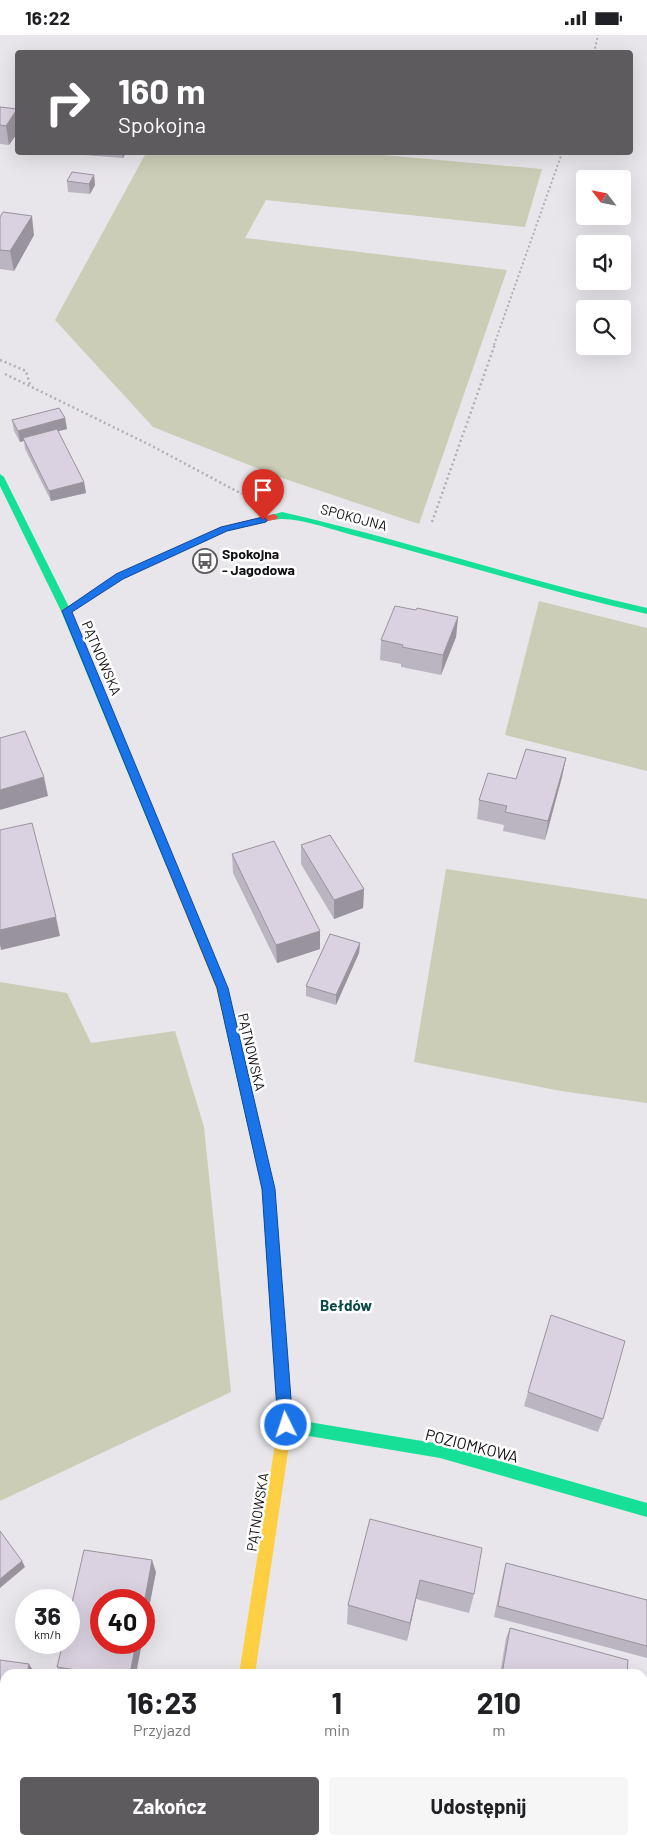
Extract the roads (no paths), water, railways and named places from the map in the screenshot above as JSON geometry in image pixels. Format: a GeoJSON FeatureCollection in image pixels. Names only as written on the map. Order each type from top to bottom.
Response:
{"type":"FeatureCollection","features":[{"type":"Feature","properties":{"kind":"street","name":"PĄTNOWSKA"},"geometry":{"type":"LineString","coordinates":[[0,477],[66,611],[222,988],[268,1189],[286,1425],[248,1669]]}},
{"type":"Feature","properties":{"kind":"street","name":"SPOKOJNA"},"geometry":{"type":"LineString","coordinates":[[66,611],[120,577],[224,529],[282,515],[338,527],[592,599],[647,611]]}},
{"type":"Feature","properties":{"kind":"street","name":"POZIOMKOWA"},"geometry":{"type":"LineString","coordinates":[[286,1425],[440,1451],[647,1510]]}},
{"type":"Feature","properties":{"kind":"place","name":"Spokojna - Jagodowa"},"geometry":{"type":"Point","coordinates":[205,561]}},
{"type":"Feature","properties":{"kind":"district","name":"Bełdów"},"geometry":{"type":"Point","coordinates":[346,1305]}}]}
